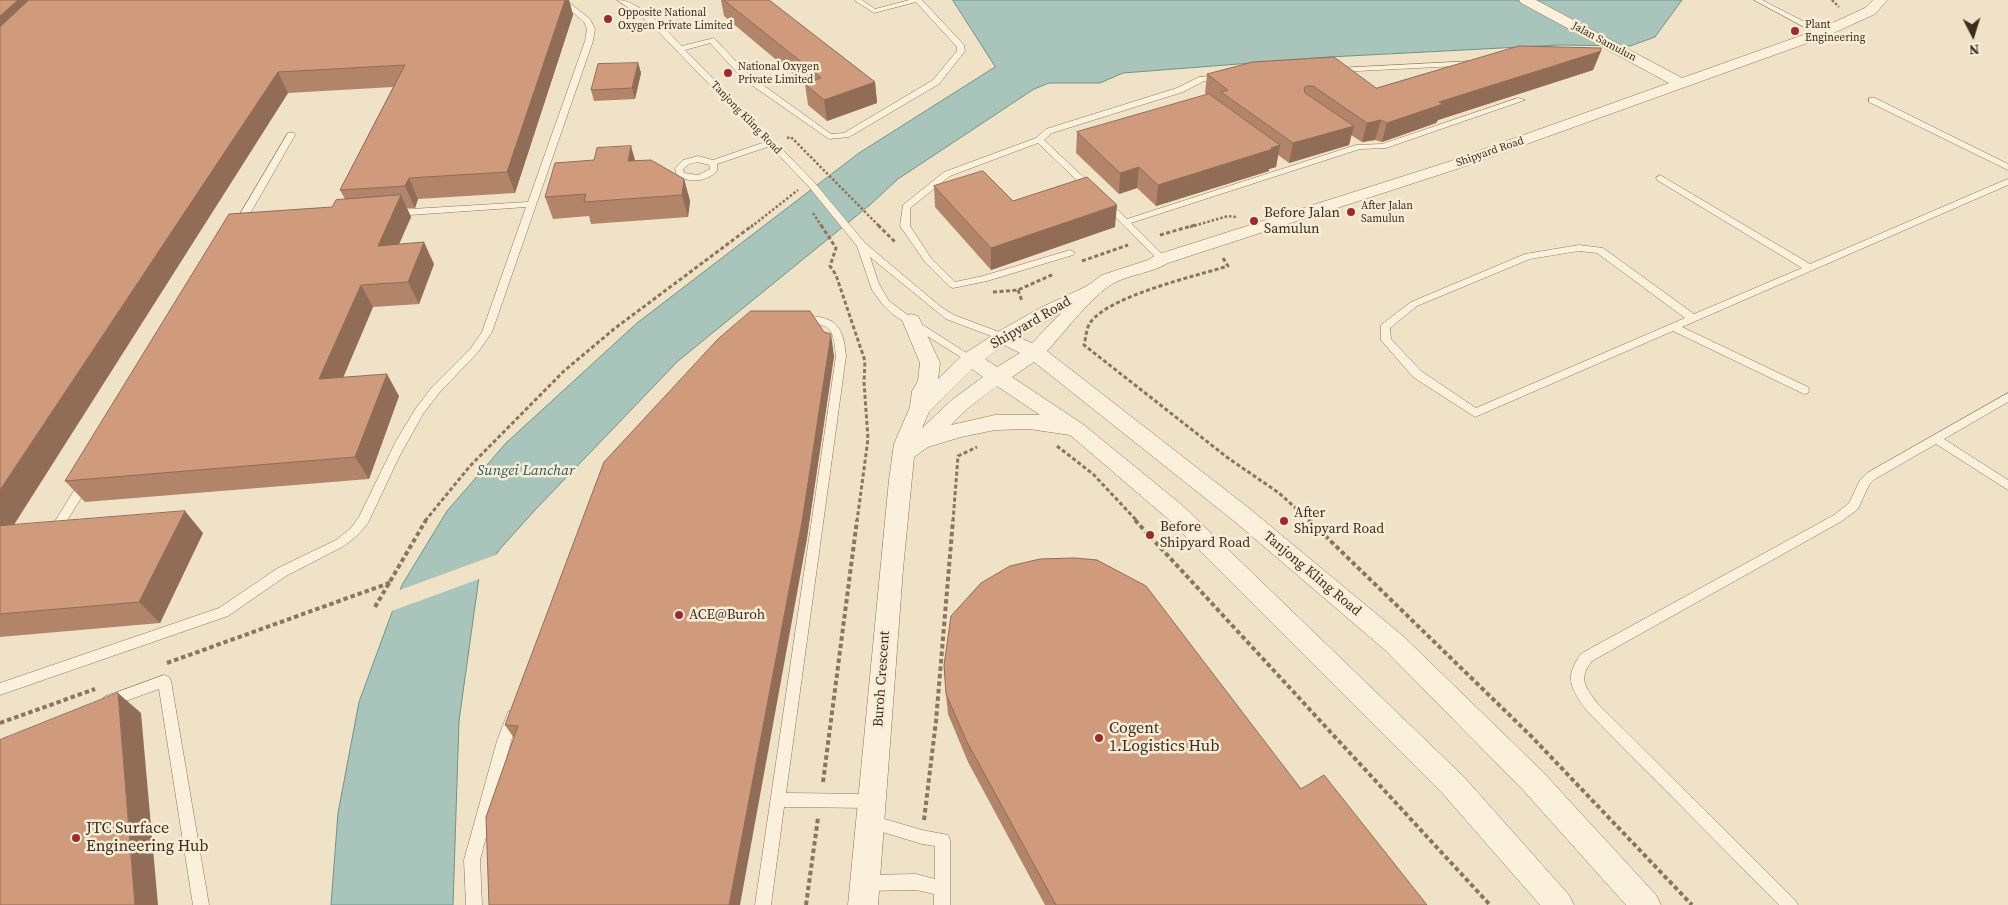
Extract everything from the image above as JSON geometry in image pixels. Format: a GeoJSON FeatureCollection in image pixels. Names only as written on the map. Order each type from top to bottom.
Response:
{"type":"FeatureCollection","features":[{"type":"Feature","properties":{"kind":"street","name":"Jalan Samulun"},"geometry":{"type":"LineString","coordinates":[[1526,0],[1682,84]]}},
{"type":"Feature","properties":{"kind":"street","name":"Shipyard Road"},"geometry":{"type":"LineString","coordinates":[[997,375],[1035,352],[1093,290],[1108,279],[1154,264],[1162,259],[1454,165],[1682,84],[1822,33],[1870,11],[1880,0]]}},
{"type":"Feature","properties":{"kind":"street","name":"Shipyard Road"},"geometry":{"type":"LineString","coordinates":[[971,359],[1003,337],[1047,312],[1093,290]]}},
{"type":"Feature","properties":{"kind":"street"},"geometry":{"type":"LineString","coordinates":[[910,320],[930,363],[928,381],[922,391],[920,408]]}},
{"type":"Feature","properties":{"kind":"street","name":"Tanjong Kling Road"},"geometry":{"type":"LineString","coordinates":[[1003,337],[1035,352],[1242,515],[1394,643],[1533,781],[1646,905]]}},
{"type":"Feature","properties":{"kind":"street","name":"Tanjong Kling Road"},"geometry":{"type":"LineString","coordinates":[[971,359],[1077,430],[1175,512],[1454,786],[1559,905]]}},
{"type":"Feature","properties":{"kind":"street","name":"Buroh Crescent"},"geometry":{"type":"LineString","coordinates":[[864,894],[891,568],[912,448],[905,444],[920,408],[971,359]]}},
{"type":"Feature","properties":{"kind":"street"},"geometry":{"type":"LineString","coordinates":[[912,448],[960,404],[997,375]]}},
{"type":"Feature","properties":{"kind":"street","name":"Tanjong Kling Road"},"geometry":{"type":"LineString","coordinates":[[912,448],[952,432],[1006,420],[1034,420],[1077,430]]}},
{"type":"Feature","properties":{"kind":"lane"},"geometry":{"type":"LineString","coordinates":[[0,689],[223,612],[282,572],[340,543],[354,532],[364,520],[416,416],[429,397],[480,345],[487,332],[589,41],[591,29],[587,21],[562,0]]}},
{"type":"Feature","properties":{"kind":"lane","name":"Tanjong Kling Road"},"geometry":{"type":"LineString","coordinates":[[622,0],[653,21],[810,183],[862,245],[938,309],[950,316],[1003,337]]}},
{"type":"Feature","properties":{"kind":"lane"},"geometry":{"type":"LineString","coordinates":[[680,49],[711,40],[746,77],[829,137],[838,138],[846,136],[936,82],[960,51],[961,47],[917,0],[874,11],[857,0]]}},
{"type":"Feature","properties":{"kind":"lane"},"geometry":{"type":"LineString","coordinates":[[1758,0],[1822,33]]}},
{"type":"Feature","properties":{"kind":"lane"},"geometry":{"type":"LineString","coordinates":[[1328,71],[1484,62]]}},
{"type":"Feature","properties":{"kind":"lane"},"geometry":{"type":"LineString","coordinates":[[1070,254],[984,279],[953,285],[928,260],[905,226],[906,207],[947,174],[1039,140],[1049,131],[1180,90],[1202,79],[1230,77]]}},
{"type":"Feature","properties":{"kind":"lane"},"geometry":{"type":"LineString","coordinates":[[1180,90],[1188,96]]}},
{"type":"Feature","properties":{"kind":"lane"},"geometry":{"type":"LineString","coordinates":[[1126,222],[1355,144],[1383,146],[1520,100]]}},
{"type":"Feature","properties":{"kind":"lane"},"geometry":{"type":"LineString","coordinates":[[1872,100],[2008,167]]}},
{"type":"Feature","properties":{"kind":"lane"},"geometry":{"type":"LineString","coordinates":[[240,227],[291,135]]}},
{"type":"Feature","properties":{"kind":"lane"},"geometry":{"type":"LineString","coordinates":[[1039,140],[1126,222],[1162,259]]}},
{"type":"Feature","properties":{"kind":"lane"},"geometry":{"type":"LineString","coordinates":[[713,163],[770,143]]}},
{"type":"Feature","properties":{"kind":"lane"},"geometry":{"type":"LineString","coordinates":[[1660,178],[1809,268]]}},
{"type":"Feature","properties":{"kind":"lane"},"geometry":{"type":"LineString","coordinates":[[1692,318],[1600,250],[1579,248],[1528,256],[1414,304],[1385,326],[1386,340],[1417,374],[1474,413],[2008,182]]}},
{"type":"Feature","properties":{"kind":"lane"},"geometry":{"type":"LineString","coordinates":[[386,214],[532,204]]}},
{"type":"Feature","properties":{"kind":"lane","name":"Tanjong Kling Road"},"geometry":{"type":"LineString","coordinates":[[862,245],[880,297],[892,310],[971,359]]}},
{"type":"Feature","properties":{"kind":"lane"},"geometry":{"type":"LineString","coordinates":[[762,905],[841,356],[841,346],[834,326],[830,322],[825,319],[790,318]]}},
{"type":"Feature","properties":{"kind":"lane"},"geometry":{"type":"LineString","coordinates":[[1673,327],[1804,390]]}},
{"type":"Feature","properties":{"kind":"lane"},"geometry":{"type":"LineString","coordinates":[[1790,905],[1592,707],[1581,693],[1575,678],[1578,667],[1587,657],[1838,518],[1854,506],[1864,484],[1872,476],[1935,438],[2008,398]]}},
{"type":"Feature","properties":{"kind":"lane"},"geometry":{"type":"LineString","coordinates":[[1935,438],[2008,486]]}},
{"type":"Feature","properties":{"kind":"lane"},"geometry":{"type":"LineString","coordinates":[[61,522],[92,470]]}},
{"type":"Feature","properties":{"kind":"lane"},"geometry":{"type":"LineString","coordinates":[[100,705],[164,681],[201,905]]}},
{"type":"Feature","properties":{"kind":"lane"},"geometry":{"type":"LineString","coordinates":[[474,905],[472,860],[504,741],[518,704]]}},
{"type":"Feature","properties":{"kind":"lane"},"geometry":{"type":"LineString","coordinates":[[778,800],[820,800],[872,811],[922,837],[943,840],[942,905]]}},
{"type":"Feature","properties":{"kind":"lane"},"geometry":{"type":"LineString","coordinates":[[864,894],[916,882],[942,888]]}},
{"type":"Feature","properties":{"kind":"path"},"geometry":{"type":"LineString","coordinates":[[1832,0],[1840,7]]}},
{"type":"Feature","properties":{"kind":"path"},"geometry":{"type":"LineString","coordinates":[[770,143],[791,137],[899,246]]}},
{"type":"Feature","properties":{"kind":"path"},"geometry":{"type":"LineString","coordinates":[[375,607],[392,582],[407,550],[431,513],[467,469],[532,401],[587,351],[644,306],[798,190],[810,183]]}},
{"type":"Feature","properties":{"kind":"path"},"geometry":{"type":"LineString","coordinates":[[798,190],[803,198]]}},
{"type":"Feature","properties":{"kind":"path"},"geometry":{"type":"LineString","coordinates":[[806,905],[868,439],[864,382],[865,361],[836,275],[830,266],[836,248],[809,207]]}},
{"type":"Feature","properties":{"kind":"path"},"geometry":{"type":"LineString","coordinates":[[1077,263],[1144,240],[1228,216],[1278,221]]}},
{"type":"Feature","properties":{"kind":"path"},"geometry":{"type":"LineString","coordinates":[[1084,345],[1091,322],[1108,308],[1128,299],[1228,266],[1214,242]]}},
{"type":"Feature","properties":{"kind":"path"},"geometry":{"type":"LineString","coordinates":[[991,292],[1018,290],[1061,271]]}},
{"type":"Feature","properties":{"kind":"path"},"geometry":{"type":"LineString","coordinates":[[1018,290],[1022,300]]}},
{"type":"Feature","properties":{"kind":"path"},"geometry":{"type":"LineString","coordinates":[[922,837],[936,721],[958,456],[984,443]]}},
{"type":"Feature","properties":{"kind":"path"},"geometry":{"type":"LineString","coordinates":[[1051,444],[1058,446],[1093,474],[1490,905]]}},
{"type":"Feature","properties":{"kind":"path"},"geometry":{"type":"LineString","coordinates":[[159,666],[392,582]]}},
{"type":"Feature","properties":{"kind":"path"},"geometry":{"type":"LineString","coordinates":[[0,723],[103,686]]}},
{"type":"Feature","properties":{"kind":"water","name":"Sungei Lanchar"},"geometry":{"type":"Polygon","coordinates":[[[953,0],[1682,0],[1655,37],[1630,46],[1559,45],[1329,57],[1123,73],[1100,83],[1049,83],[1034,89],[898,179],[871,204],[678,361],[535,510],[500,549],[479,577],[459,721],[453,905],[331,905],[338,813],[359,702],[402,585],[447,511],[506,443],[637,323],[859,153],[995,67],[953,0]]]}},
{"type":"Feature","properties":{"kind":"pier"},"geometry":{"type":"Polygon","coordinates":[[[501,553],[482,578],[389,612],[397,591],[501,553]]]}},
{"type":"Feature","properties":{"kind":"building"},"geometry":{"type":"Polygon","coordinates":[[[0,0],[18,0],[0,16],[0,0]]]}},
{"type":"Feature","properties":{"kind":"building"},"geometry":{"type":"Polygon","coordinates":[[[29,0],[565,0],[507,172],[409,178],[405,186],[340,190],[405,65],[278,72],[0,490],[0,27],[29,0]]]}},
{"type":"Feature","properties":{"kind":"building"},"geometry":{"type":"Polygon","coordinates":[[[724,0],[769,0],[875,82],[824,100],[805,84],[821,78],[724,0]]]}},
{"type":"Feature","properties":{"kind":"building"},"geometry":{"type":"Polygon","coordinates":[[[1519,46],[1601,48],[1601,51],[1439,102],[1443,104],[1387,123],[1381,120],[1367,123],[1313,86],[1306,86],[1304,88],[1305,93],[1354,126],[1293,143],[1221,92],[1228,90],[1207,74],[1253,62],[1334,57],[1376,88],[1519,46]]]}},
{"type":"Feature","properties":{"kind":"building"},"geometry":{"type":"Polygon","coordinates":[[[638,63],[632,88],[591,90],[598,64],[638,63]]]}},
{"type":"Feature","properties":{"kind":"building"},"geometry":{"type":"Polygon","coordinates":[[[1209,94],[1280,145],[1271,148],[1273,149],[1158,185],[1139,167],[1120,173],[1077,132],[1209,94]]]}},
{"type":"Feature","properties":{"kind":"building"},"geometry":{"type":"Polygon","coordinates":[[[631,146],[628,161],[651,160],[684,179],[682,195],[584,202],[586,194],[545,197],[555,163],[594,160],[597,148],[631,146]]]}},
{"type":"Feature","properties":{"kind":"building"},"geometry":{"type":"Polygon","coordinates":[[[983,171],[1013,201],[1087,177],[1117,205],[991,248],[934,186],[983,171]]]}},
{"type":"Feature","properties":{"kind":"building"},"geometry":{"type":"Polygon","coordinates":[[[401,195],[378,246],[424,242],[408,282],[361,285],[319,379],[387,374],[355,457],[65,481],[229,214],[332,207],[336,200],[401,195]]]}},
{"type":"Feature","properties":{"kind":"building","name":"ACE@Buroh"},"geometry":{"type":"Polygon","coordinates":[[[751,311],[810,311],[824,332],[831,334],[802,522],[729,905],[489,905],[486,817],[518,726],[505,725],[604,462],[718,339],[751,311]]]}},
{"type":"Feature","properties":{"kind":"building"},"geometry":{"type":"Polygon","coordinates":[[[185,511],[139,602],[0,614],[0,526],[185,511]]]}},
{"type":"Feature","properties":{"kind":"building","name":"Cogent 1.Logistics Hub"},"geometry":{"type":"Polygon","coordinates":[[[1075,558],[1097,560],[1146,586],[1301,789],[1324,775],[1427,905],[1056,905],[967,742],[946,694],[944,665],[951,616],[981,583],[1010,566],[1040,559],[1075,558]]]}},
{"type":"Feature","properties":{"kind":"building","name":"JTC Surface Engineering Hub"},"geometry":{"type":"Polygon","coordinates":[[[118,693],[135,905],[0,905],[0,740],[118,693]]]}},
{"type":"Feature","properties":{"kind":"place","name":"Opposite National Oxygen Private Limited"},"geometry":{"type":"Point","coordinates":[608,19]}},
{"type":"Feature","properties":{"kind":"place","name":"Plant Engineering"},"geometry":{"type":"Point","coordinates":[1795,31]}},
{"type":"Feature","properties":{"kind":"place","name":"National Oxygen Private Limited"},"geometry":{"type":"Point","coordinates":[728,73]}},
{"type":"Feature","properties":{"kind":"place","name":"After Jalan Samulun"},"geometry":{"type":"Point","coordinates":[1351,212]}},
{"type":"Feature","properties":{"kind":"place","name":"Before Jalan Samulun"},"geometry":{"type":"Point","coordinates":[1254,221]}},
{"type":"Feature","properties":{"kind":"place","name":"After Shipyard Road"},"geometry":{"type":"Point","coordinates":[1284,521]}},
{"type":"Feature","properties":{"kind":"place","name":"Before Shipyard Road"},"geometry":{"type":"Point","coordinates":[1150,535]}},
{"type":"Feature","properties":{"kind":"place","name":"ACE@Buroh"},"geometry":{"type":"Point","coordinates":[679,615]}},
{"type":"Feature","properties":{"kind":"place","name":"Cogent 1.Logistics Hub"},"geometry":{"type":"Point","coordinates":[1099,738]}},
{"type":"Feature","properties":{"kind":"place","name":"JTC Surface Engineering Hub"},"geometry":{"type":"Point","coordinates":[76,838]}}]}
